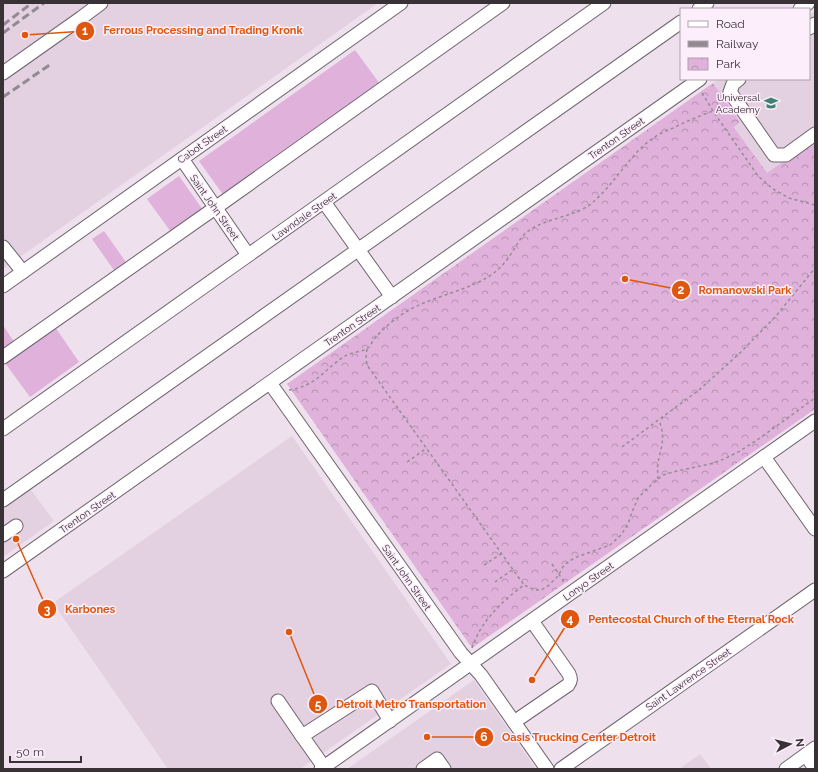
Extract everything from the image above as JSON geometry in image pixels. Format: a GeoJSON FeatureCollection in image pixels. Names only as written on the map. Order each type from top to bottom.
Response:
{"type":"FeatureCollection","features":[{"type":"Feature","properties":{"kind":"street"},"geometry":{"type":"LineString","coordinates":[[3,73],[101,3]]}},
{"type":"Feature","properties":{"kind":"street","name":"Cabot Street"},"geometry":{"type":"LineString","coordinates":[[3,286],[402,3]]}},
{"type":"Feature","properties":{"kind":"street"},"geometry":{"type":"LineString","coordinates":[[3,357],[503,3]]}},
{"type":"Feature","properties":{"kind":"street","name":"Lawndale Street"},"geometry":{"type":"LineString","coordinates":[[3,429],[604,3]]}},
{"type":"Feature","properties":{"kind":"street"},"geometry":{"type":"LineString","coordinates":[[3,500],[680,23]]}},
{"type":"Feature","properties":{"kind":"street"},"geometry":{"type":"LineString","coordinates":[[738,80],[732,84],[730,92],[774,155],[786,155],[815,134]]}},
{"type":"Feature","properties":{"kind":"street","name":"Trenton Street"},"geometry":{"type":"LineString","coordinates":[[3,571],[698,81]]}},
{"type":"Feature","properties":{"kind":"street","name":"Saint John Street"},"geometry":{"type":"LineString","coordinates":[[182,159],[248,255]]}},
{"type":"Feature","properties":{"kind":"street"},"geometry":{"type":"LineString","coordinates":[[324,202],[392,297]]}},
{"type":"Feature","properties":{"kind":"street"},"geometry":{"type":"LineString","coordinates":[[3,247],[23,272]]}},
{"type":"Feature","properties":{"kind":"street","name":"Saint John Street"},"geometry":{"type":"LineString","coordinates":[[270,383],[461,653],[481,675],[547,769]]}},
{"type":"Feature","properties":{"kind":"street","name":"Lonyo Street"},"geometry":{"type":"LineString","coordinates":[[322,768],[815,421]]}},
{"type":"Feature","properties":{"kind":"street"},"geometry":{"type":"LineString","coordinates":[[764,457],[815,529]]}},
{"type":"Feature","properties":{"kind":"street"},"geometry":{"type":"LineString","coordinates":[[3,535],[16,526]]}},
{"type":"Feature","properties":{"kind":"street","name":"Saint Lawrence Street"},"geometry":{"type":"LineString","coordinates":[[561,769],[815,590]]}},
{"type":"Feature","properties":{"kind":"street"},"geometry":{"type":"LineString","coordinates":[[514,722],[568,685],[571,679],[532,621]]}},
{"type":"Feature","properties":{"kind":"street"},"geometry":{"type":"LineString","coordinates":[[302,736],[372,691],[390,721]]}},
{"type":"Feature","properties":{"kind":"street"},"geometry":{"type":"LineString","coordinates":[[278,701],[322,768]]}},
{"type":"Feature","properties":{"kind":"street"},"geometry":{"type":"LineString","coordinates":[[786,769],[810,752],[815,768]]}},
{"type":"Feature","properties":{"kind":"street"},"geometry":{"type":"LineString","coordinates":[[423,769],[437,759],[444,769]]}},
{"type":"Feature","properties":{"kind":"path"},"geometry":{"type":"LineString","coordinates":[[698,81],[713,111],[758,176],[773,189],[789,198],[815,205]]}},
{"type":"Feature","properties":{"kind":"path"},"geometry":{"type":"LineString","coordinates":[[713,111],[657,136],[645,144],[633,156],[605,191],[588,206],[531,229],[523,236],[504,264],[489,277],[409,310],[397,317],[376,337],[368,348],[366,358],[367,364],[512,570],[524,585],[535,590],[541,590],[548,586],[559,575],[564,565],[574,558],[610,545],[621,535],[628,524],[638,498],[658,479],[677,471],[710,464],[724,459],[760,438],[815,398]]}},
{"type":"Feature","properties":{"kind":"path"},"geometry":{"type":"LineString","coordinates":[[622,447],[699,390],[741,352],[776,316],[815,268]]}},
{"type":"Feature","properties":{"kind":"path"},"geometry":{"type":"LineString","coordinates":[[289,390],[297,389],[314,382],[334,364],[347,355],[368,348]]}},
{"type":"Feature","properties":{"kind":"path"},"geometry":{"type":"LineString","coordinates":[[658,479],[658,464],[663,443],[662,429],[659,420]]}},
{"type":"Feature","properties":{"kind":"path"},"geometry":{"type":"LineString","coordinates":[[407,462],[427,448]]}},
{"type":"Feature","properties":{"kind":"path"},"geometry":{"type":"LineString","coordinates":[[484,565],[501,554]]}},
{"type":"Feature","properties":{"kind":"path"},"geometry":{"type":"LineString","coordinates":[[552,564],[572,593]]}},
{"type":"Feature","properties":{"kind":"path"},"geometry":{"type":"LineString","coordinates":[[495,582],[512,570]]}},
{"type":"Feature","properties":{"kind":"path"},"geometry":{"type":"LineString","coordinates":[[472,648],[483,626],[495,610],[524,585]]}},
{"type":"Feature","properties":{"kind":"shaded area"},"geometry":{"type":"Polygon","coordinates":[[[3,3],[378,3],[3,269],[3,3]]]}},
{"type":"Feature","properties":{"kind":"shaded area","name":"Universal Academy"},"geometry":{"type":"Polygon","coordinates":[[[815,11],[815,140],[767,174],[734,126],[740,122],[713,83],[718,80],[810,80],[810,14],[815,11]]]}},
{"type":"Feature","properties":{"kind":"shaded area"},"geometry":{"type":"Polygon","coordinates":[[[292,436],[451,664],[300,769],[168,769],[53,603],[292,436]]]}},
{"type":"Feature","properties":{"kind":"shaded area"},"geometry":{"type":"Polygon","coordinates":[[[28,486],[54,521],[3,557],[3,504],[28,486]]]}},
{"type":"Feature","properties":{"kind":"shaded area"},"geometry":{"type":"Polygon","coordinates":[[[474,680],[536,769],[347,769],[474,680]]]}},
{"type":"Feature","properties":{"kind":"shaded area"},"geometry":{"type":"Polygon","coordinates":[[[700,754],[711,769],[679,769],[700,754]]]}},
{"type":"Feature","properties":{"kind":"green space"},"geometry":{"type":"Polygon","coordinates":[[[355,50],[380,84],[224,196],[199,161],[355,50]]]}},
{"type":"Feature","properties":{"kind":"green space"},"geometry":{"type":"Polygon","coordinates":[[[713,83],[740,122],[734,127],[767,173],[815,140],[815,409],[472,648],[287,384],[713,83]]]}},
{"type":"Feature","properties":{"kind":"green space"},"geometry":{"type":"Polygon","coordinates":[[[179,176],[203,210],[171,232],[147,199],[179,176]]]}},
{"type":"Feature","properties":{"kind":"green space"},"geometry":{"type":"Polygon","coordinates":[[[104,231],[128,265],[116,273],[92,239],[104,231]]]}},
{"type":"Feature","properties":{"kind":"green space"},"geometry":{"type":"Polygon","coordinates":[[[3,325],[16,345],[3,353],[3,325]]]}},
{"type":"Feature","properties":{"kind":"green space"},"geometry":{"type":"Polygon","coordinates":[[[55,327],[79,362],[30,397],[5,363],[55,327]]]}},
{"type":"Feature","properties":{"kind":"railway"},"geometry":{"type":"LineString","coordinates":[[3,25],[32,3]]}},
{"type":"Feature","properties":{"kind":"railway"},"geometry":{"type":"LineString","coordinates":[[3,33],[44,3]]}},
{"type":"Feature","properties":{"kind":"railway"},"geometry":{"type":"LineString","coordinates":[[3,97],[51,64]]}},
{"type":"Feature","properties":{"kind":"place","name":"Ferrous Processing and Trading Kronk"},"geometry":{"type":"Point","coordinates":[25,35]}},
{"type":"Feature","properties":{"kind":"place","name":"Universal Academy"},"geometry":{"type":"Point","coordinates":[771,103]}},
{"type":"Feature","properties":{"kind":"place","name":"Romanowski Park"},"geometry":{"type":"Point","coordinates":[625,279]}},
{"type":"Feature","properties":{"kind":"place","name":"Karbones"},"geometry":{"type":"Point","coordinates":[16,539]}},
{"type":"Feature","properties":{"kind":"place","name":"Detroit Metro Transportation"},"geometry":{"type":"Point","coordinates":[289,632]}},
{"type":"Feature","properties":{"kind":"place","name":"Pentecostal Church of the Eternal Rock"},"geometry":{"type":"Point","coordinates":[532,680]}},
{"type":"Feature","properties":{"kind":"place","name":"Oasis Trucking Center Detroit"},"geometry":{"type":"Point","coordinates":[427,737]}}]}
